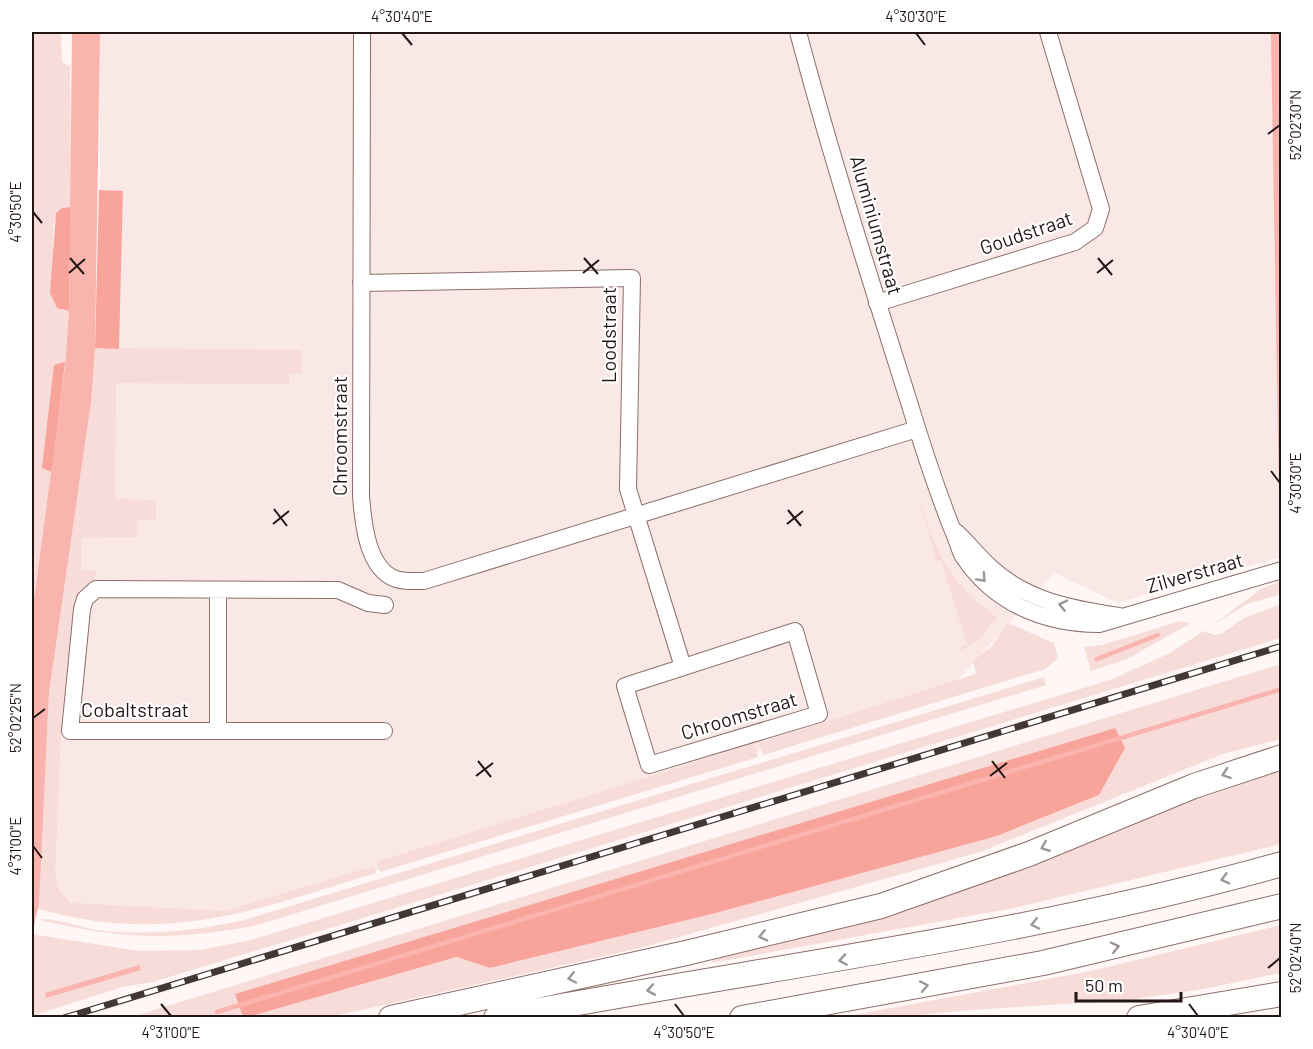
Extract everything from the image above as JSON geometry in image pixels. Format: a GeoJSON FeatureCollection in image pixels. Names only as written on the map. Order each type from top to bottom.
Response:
{"type":"FeatureCollection","features":[{"type":"Feature","properties":{"kind":"highway"},"geometry":{"type":"LineString","coordinates":[[391,1017],[686,953],[873,909],[1029,854],[1202,783],[1281,757]]}},
{"type":"Feature","properties":{"kind":"highway"},"geometry":{"type":"LineString","coordinates":[[496,1017],[1009,930],[1141,901],[1281,864]]}},
{"type":"Feature","properties":{"kind":"highway"},"geometry":{"type":"LineString","coordinates":[[742,1017],[1043,963],[1281,906]]}},
{"type":"Feature","properties":{"kind":"highway"},"geometry":{"type":"LineString","coordinates":[[1139,1017],[1281,994]]}},
{"type":"Feature","properties":{"kind":"street","name":"Chroomstraat"},"geometry":{"type":"LineString","coordinates":[[362,32],[360,496],[368,540],[384,571],[395,579],[424,581],[917,429]]}},
{"type":"Feature","properties":{"kind":"street","name":"Aluminiumstraat"},"geometry":{"type":"LineString","coordinates":[[798,32],[917,429]]}},
{"type":"Feature","properties":{"kind":"street","name":"Goudstraat"},"geometry":{"type":"LineString","coordinates":[[878,303],[1075,242],[1095,228],[1101,209],[1048,32]]}},
{"type":"Feature","properties":{"kind":"street","name":"Loodstraat"},"geometry":{"type":"LineString","coordinates":[[361,283],[632,278],[628,489],[636,516]]}},
{"type":"Feature","properties":{"kind":"street","name":"Zilverstraat"},"geometry":{"type":"LineString","coordinates":[[917,429],[953,529],[991,568],[1028,594],[1056,604],[1120,616],[1281,570]]}},
{"type":"Feature","properties":{"kind":"street"},"geometry":{"type":"LineString","coordinates":[[636,516],[683,667]]}},
{"type":"Feature","properties":{"kind":"street","name":"Cobaltstraat"},"geometry":{"type":"LineString","coordinates":[[384,731],[70,731],[82,609],[89,593],[96,589],[338,590],[368,603],[385,605]]}},
{"type":"Feature","properties":{"kind":"street"},"geometry":{"type":"LineString","coordinates":[[218,590],[218,730]]}},
{"type":"Feature","properties":{"kind":"street","name":"Chroomstraat"},"geometry":{"type":"LineString","coordinates":[[795,631],[819,714],[649,765],[625,686],[683,667],[795,631]]}},
{"type":"Feature","properties":{"kind":"shaded area"},"geometry":{"type":"Polygon","coordinates":[[[32,32],[61,32],[62,62],[70,66],[71,207],[62,208],[54,222],[52,277],[62,310],[69,311],[65,367],[32,614],[32,329],[34,310],[32,308],[32,32]]]}},
{"type":"Feature","properties":{"kind":"shaded area"},"geometry":{"type":"Polygon","coordinates":[[[72,32],[100,32],[95,348],[91,402],[49,693],[39,903],[32,935],[32,614],[65,367],[69,311],[72,32]]]}},
{"type":"Feature","properties":{"kind":"shaded area"},"geometry":{"type":"Polygon","coordinates":[[[99,32],[1281,32],[1281,557],[1117,603],[1055,573],[947,692],[345,880],[220,913],[43,906],[61,653],[101,300],[99,32]]]}},
{"type":"Feature","properties":{"kind":"shaded area"},"geometry":{"type":"Polygon","coordinates":[[[1271,32],[1282,32],[1279,499],[1271,38],[1271,32]]]}},
{"type":"Feature","properties":{"kind":"shaded area"},"geometry":{"type":"Polygon","coordinates":[[[99,190],[123,191],[119,349],[95,348],[99,190]]]}},
{"type":"Feature","properties":{"kind":"shaded area"},"geometry":{"type":"Polygon","coordinates":[[[71,207],[69,311],[57,308],[50,293],[56,213],[62,208],[71,207]]]}},
{"type":"Feature","properties":{"kind":"shaded area"},"geometry":{"type":"Polygon","coordinates":[[[95,348],[302,350],[302,373],[289,374],[289,384],[116,383],[115,499],[156,500],[156,520],[137,520],[138,537],[81,538],[81,570],[96,571],[94,582],[81,589],[77,605],[62,710],[55,873],[58,889],[71,903],[225,911],[374,866],[376,873],[289,900],[210,919],[129,924],[85,919],[38,909],[49,693],[91,402],[95,348]]]}},
{"type":"Feature","properties":{"kind":"shaded area"},"geometry":{"type":"Polygon","coordinates":[[[65,362],[52,472],[42,468],[54,365],[65,362]]]}},
{"type":"Feature","properties":{"kind":"shaded area"},"geometry":{"type":"Polygon","coordinates":[[[919,500],[936,547],[949,570],[966,591],[997,617],[978,641],[962,650],[958,648],[967,644],[941,560],[937,561],[919,500]]]}},
{"type":"Feature","properties":{"kind":"shaded area"},"geometry":{"type":"Polygon","coordinates":[[[1281,581],[1281,594],[1247,604],[1214,624],[1261,589],[1281,581]]]}},
{"type":"Feature","properties":{"kind":"shaded area"},"geometry":{"type":"Polygon","coordinates":[[[1281,604],[1281,638],[153,982],[122,987],[32,1016],[32,934],[139,951],[200,950],[251,940],[1110,680],[1168,654],[1204,631],[1214,635],[1221,634],[1244,618],[1281,604]]]}},
{"type":"Feature","properties":{"kind":"shaded area"},"geometry":{"type":"Polygon","coordinates":[[[1180,621],[1191,623],[1127,659],[1091,671],[1084,647],[1102,645],[1180,621]]]}},
{"type":"Feature","properties":{"kind":"shaded area"},"geometry":{"type":"Polygon","coordinates":[[[1008,623],[1054,643],[1058,658],[1045,669],[763,755],[759,743],[976,674],[973,661],[991,647],[1008,623]]]}},
{"type":"Feature","properties":{"kind":"shaded area"},"geometry":{"type":"Polygon","coordinates":[[[1281,664],[1281,739],[1223,754],[980,852],[640,948],[330,1017],[248,1017],[458,957],[490,968],[716,913],[997,836],[1099,795],[1115,728],[236,994],[243,1017],[128,1018],[1281,664]]]}},
{"type":"Feature","properties":{"kind":"shaded area"},"geometry":{"type":"Polygon","coordinates":[[[1044,677],[1046,685],[254,926],[198,934],[147,936],[96,931],[40,920],[58,921],[97,930],[134,933],[189,930],[244,920],[1044,677]]]}},
{"type":"Feature","properties":{"kind":"shaded area"},"geometry":{"type":"Polygon","coordinates":[[[1115,728],[1125,748],[1099,795],[997,836],[716,913],[490,968],[457,957],[248,1017],[243,1017],[235,994],[1115,728]]]}},
{"type":"Feature","properties":{"kind":"shaded area"},"geometry":{"type":"Polygon","coordinates":[[[754,744],[758,757],[380,872],[377,862],[754,744]]]}},
{"type":"Feature","properties":{"kind":"shaded area"},"geometry":{"type":"Polygon","coordinates":[[[1281,767],[1281,844],[1014,908],[711,963],[713,960],[857,922],[1211,789],[1281,767]]]}},
{"type":"Feature","properties":{"kind":"shaded area"},"geometry":{"type":"Polygon","coordinates":[[[1281,925],[1281,973],[1203,989],[1129,1000],[900,1017],[843,1017],[1091,971],[1281,925]]]}},
{"type":"Feature","properties":{"kind":"shaded area"},"geometry":{"type":"Polygon","coordinates":[[[139,965],[141,970],[46,998],[45,993],[139,965]]]}},
{"type":"Feature","properties":{"kind":"waterway"},"geometry":{"type":"LineString","coordinates":[[1097,659],[1158,635]]}},
{"type":"Feature","properties":{"kind":"waterway"},"geometry":{"type":"LineString","coordinates":[[217,1012],[1282,689]]}},
{"type":"Feature","properties":{"kind":"railway"},"geometry":{"type":"LineString","coordinates":[[64,1018],[1282,646]]}}]}
